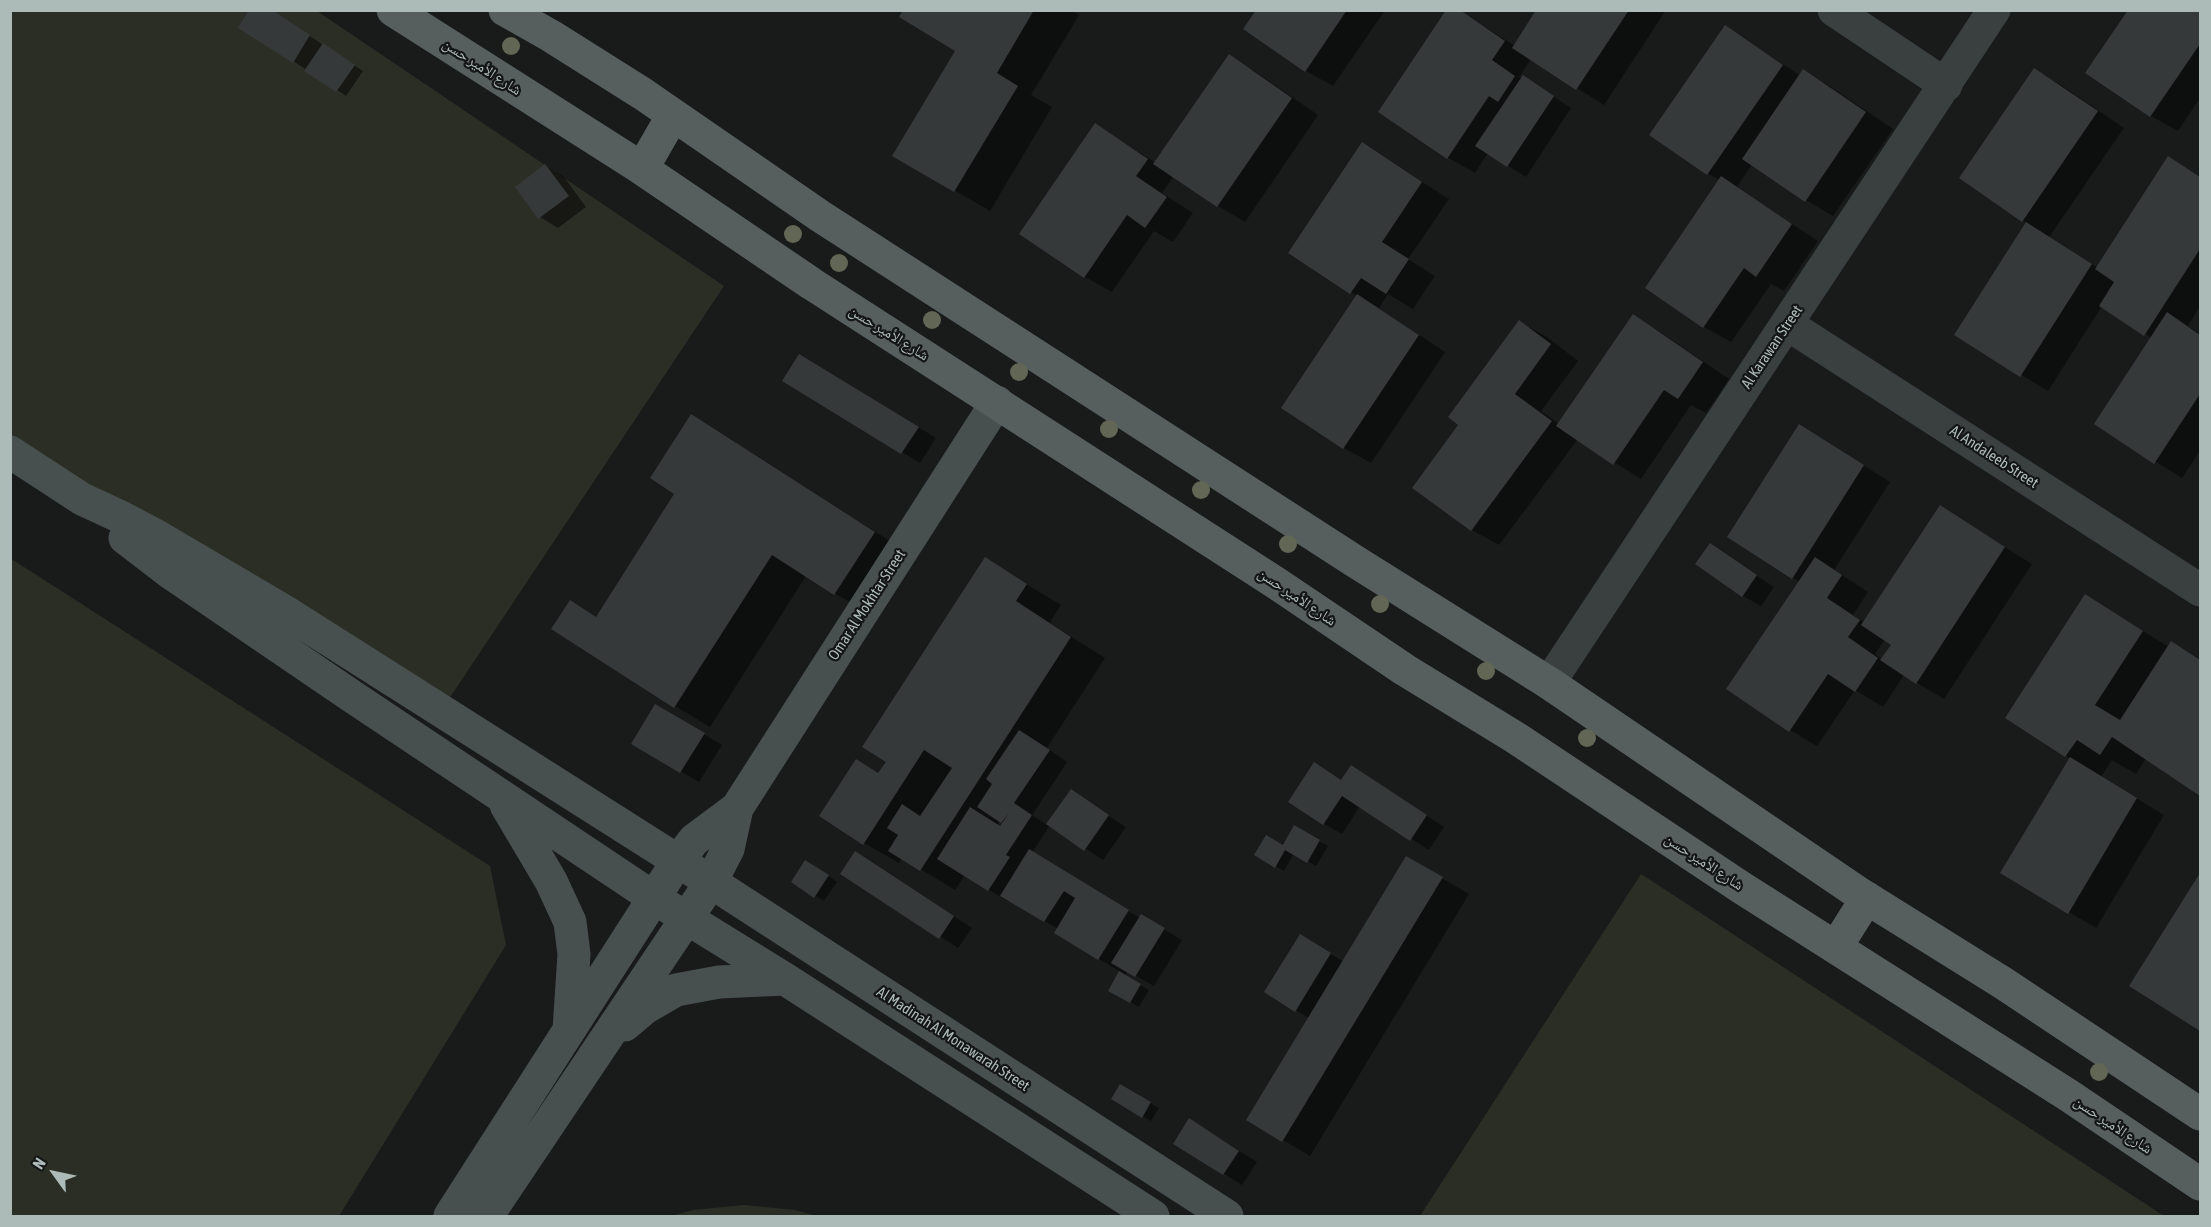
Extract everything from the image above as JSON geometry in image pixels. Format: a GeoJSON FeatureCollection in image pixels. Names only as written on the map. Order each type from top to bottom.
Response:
{"type":"FeatureCollection","features":[{"type":"Feature","properties":{"kind":"main road","name":"شارع الأمير حسن"},"geometry":{"type":"LineString","coordinates":[[393,10],[1276,583],[1405,670],[1516,738],[2058,1089],[2200,1184]]}},
{"type":"Feature","properties":{"kind":"main road"},"geometry":{"type":"LineString","coordinates":[[505,10],[551,36],[840,229],[1356,562],[1549,683],[1695,784],[1867,898],[2003,983],[2200,1114]]}},
{"type":"Feature","properties":{"kind":"main road"},"geometry":{"type":"LineString","coordinates":[[642,170],[673,116]]}},
{"type":"Feature","properties":{"kind":"main road","name":"Omar Al Mokhtar Street"},"geometry":{"type":"LineString","coordinates":[[737,808],[997,402]]}},
{"type":"Feature","properties":{"kind":"main road"},"geometry":{"type":"LineString","coordinates":[[10,452],[82,499],[110,526],[168,571],[654,898],[785,979],[1153,1216]]}},
{"type":"Feature","properties":{"kind":"main road","name":"Al Madinah Al Monawarah Street"},"geometry":{"type":"LineString","coordinates":[[82,499],[139,526],[284,611],[711,882],[1227,1216]]}},
{"type":"Feature","properties":{"kind":"main road"},"geometry":{"type":"LineString","coordinates":[[500,795],[551,881],[570,922],[574,954],[569,1033]]}},
{"type":"Feature","properties":{"kind":"main road"},"geometry":{"type":"LineString","coordinates":[[450,1216],[677,862],[694,840],[737,808]]}},
{"type":"Feature","properties":{"kind":"main road"},"geometry":{"type":"LineString","coordinates":[[487,1216],[711,882],[728,849],[737,808]]}},
{"type":"Feature","properties":{"kind":"main road"},"geometry":{"type":"LineString","coordinates":[[1836,947],[1867,898]]}},
{"type":"Feature","properties":{"kind":"main road"},"geometry":{"type":"LineString","coordinates":[[601,1046],[645,1008],[676,990],[719,982],[785,979]]}},
{"type":"Feature","properties":{"kind":"street"},"geometry":{"type":"LineString","coordinates":[[1834,10],[1946,85]]}},
{"type":"Feature","properties":{"kind":"street","name":"Al Karawan Street"},"geometry":{"type":"LineString","coordinates":[[1549,683],[1994,10]]}},
{"type":"Feature","properties":{"kind":"street","name":"Al Andaleeb Street"},"geometry":{"type":"LineString","coordinates":[[1787,324],[2200,590]]}},
{"type":"Feature","properties":{"kind":"shaded area"},"geometry":{"type":"Polygon","coordinates":[[[10,11],[317,11],[724,286],[441,711],[11,439],[10,11]]]}},
{"type":"Feature","properties":{"kind":"shaded area"},"geometry":{"type":"Polygon","coordinates":[[[10,558],[490,866],[506,945],[339,1216],[11,1216],[10,558]]]}},
{"type":"Feature","properties":{"kind":"shaded area"},"geometry":{"type":"Polygon","coordinates":[[[1641,874],[2164,1216],[1420,1216],[1641,874]]]}},
{"type":"Feature","properties":{"kind":"shaded area"},"geometry":{"type":"Polygon","coordinates":[[[744,1205],[795,1210],[817,1216],[671,1216],[693,1210],[744,1205]]]}},
{"type":"Feature","properties":{"kind":"building"},"geometry":{"type":"Polygon","coordinates":[[[249,10],[272,10],[310,35],[293,63],[238,28],[249,10]]]}},
{"type":"Feature","properties":{"kind":"building"},"geometry":{"type":"Polygon","coordinates":[[[903,10],[1034,10],[997,73],[1018,86],[954,192],[892,156],[955,51],[899,17],[903,10]]]}},
{"type":"Feature","properties":{"kind":"building"},"geometry":{"type":"Polygon","coordinates":[[[1256,10],[1347,10],[1305,72],[1243,29],[1256,10]]]}},
{"type":"Feature","properties":{"kind":"building"},"geometry":{"type":"Polygon","coordinates":[[[1446,10],[1460,10],[1505,41],[1492,60],[1515,76],[1498,102],[1489,96],[1447,159],[1378,112],[1446,10]]]}},
{"type":"Feature","properties":{"kind":"building"},"geometry":{"type":"Polygon","coordinates":[[[1536,10],[1629,10],[1576,90],[1512,48],[1536,10]]]}},
{"type":"Feature","properties":{"kind":"building"},"geometry":{"type":"Polygon","coordinates":[[[2128,10],[2200,10],[2200,44],[2150,117],[2085,73],[2128,10]]]}},
{"type":"Feature","properties":{"kind":"building"},"geometry":{"type":"Polygon","coordinates":[[[1725,25],[1783,65],[1707,175],[1649,135],[1725,25]]]}},
{"type":"Feature","properties":{"kind":"building"},"geometry":{"type":"Polygon","coordinates":[[[323,43],[355,65],[336,92],[304,71],[323,43]]]}},
{"type":"Feature","properties":{"kind":"building"},"geometry":{"type":"Polygon","coordinates":[[[1229,54],[1292,98],[1217,207],[1153,164],[1229,54]]]}},
{"type":"Feature","properties":{"kind":"building"},"geometry":{"type":"Polygon","coordinates":[[[2034,68],[2098,111],[2022,222],[1959,178],[2034,68]]]}},
{"type":"Feature","properties":{"kind":"building"},"geometry":{"type":"Polygon","coordinates":[[[1803,69],[1866,112],[1805,202],[1742,159],[1803,69]]]}},
{"type":"Feature","properties":{"kind":"building"},"geometry":{"type":"Polygon","coordinates":[[[1523,75],[1554,96],[1507,167],[1475,146],[1523,75]]]}},
{"type":"Feature","properties":{"kind":"building"},"geometry":{"type":"Polygon","coordinates":[[[1095,123],[1148,159],[1136,176],[1167,197],[1145,228],[1127,215],[1084,278],[1019,234],[1095,123]]]}},
{"type":"Feature","properties":{"kind":"building"},"geometry":{"type":"Polygon","coordinates":[[[1362,142],[1422,182],[1382,242],[1409,259],[1386,294],[1361,278],[1350,294],[1288,253],[1362,142]]]}},
{"type":"Feature","properties":{"kind":"building"},"geometry":{"type":"Polygon","coordinates":[[[2168,156],[2200,177],[2200,249],[2144,336],[2099,306],[2114,282],[2095,269],[2168,156]]]}},
{"type":"Feature","properties":{"kind":"building"},"geometry":{"type":"Polygon","coordinates":[[[545,164],[569,196],[538,219],[515,187],[545,164]]]}},
{"type":"Feature","properties":{"kind":"building"},"geometry":{"type":"Polygon","coordinates":[[[1721,176],[1792,224],[1756,277],[1744,268],[1703,328],[1645,288],[1721,176]]]}},
{"type":"Feature","properties":{"kind":"building"},"geometry":{"type":"Polygon","coordinates":[[[2026,222],[2092,264],[2020,377],[1954,335],[2026,222]]]}},
{"type":"Feature","properties":{"kind":"building"},"geometry":{"type":"Polygon","coordinates":[[[1357,294],[1419,335],[1343,449],[1281,408],[1357,294]]]}},
{"type":"Feature","properties":{"kind":"building"},"geometry":{"type":"Polygon","coordinates":[[[2167,312],[2200,335],[2200,394],[2154,464],[2094,424],[2167,312]]]}},
{"type":"Feature","properties":{"kind":"building"},"geometry":{"type":"Polygon","coordinates":[[[1633,314],[1703,362],[1678,399],[1664,390],[1613,465],[1556,426],[1633,314]]]}},
{"type":"Feature","properties":{"kind":"building"},"geometry":{"type":"Polygon","coordinates":[[[1519,320],[1551,344],[1515,394],[1552,421],[1471,531],[1412,488],[1458,425],[1448,417],[1519,320]]]}},
{"type":"Feature","properties":{"kind":"building"},"geometry":{"type":"Polygon","coordinates":[[[799,354],[919,427],[901,454],[782,381],[799,354]]]}},
{"type":"Feature","properties":{"kind":"building"},"geometry":{"type":"Polygon","coordinates":[[[691,414],[875,532],[834,595],[772,555],[674,708],[551,629],[570,600],[596,617],[674,494],[650,478],[691,414]]]}},
{"type":"Feature","properties":{"kind":"building"},"geometry":{"type":"Polygon","coordinates":[[[1799,424],[1864,465],[1792,579],[1727,537],[1799,424]]]}},
{"type":"Feature","properties":{"kind":"building"},"geometry":{"type":"Polygon","coordinates":[[[1940,505],[2005,547],[1916,684],[1880,660],[1891,645],[1861,625],[1940,505]]]}},
{"type":"Feature","properties":{"kind":"building"},"geometry":{"type":"Polygon","coordinates":[[[1710,543],[1757,575],[1742,597],[1695,564],[1710,543]]]}},
{"type":"Feature","properties":{"kind":"building"},"geometry":{"type":"Polygon","coordinates":[[[985,557],[1027,584],[1016,601],[1071,637],[920,871],[888,851],[898,835],[887,828],[902,804],[920,816],[952,768],[924,750],[863,845],[819,816],[856,759],[878,773],[886,762],[862,747],[985,557]]]}},
{"type":"Feature","properties":{"kind":"building"},"geometry":{"type":"Polygon","coordinates":[[[1815,557],[1842,575],[1827,598],[1860,620],[1848,637],[1878,658],[1855,692],[1828,674],[1789,732],[1726,689],[1815,557]]]}},
{"type":"Feature","properties":{"kind":"building"},"geometry":{"type":"Polygon","coordinates":[[[2085,594],[2143,631],[2095,705],[2120,720],[2171,641],[2200,660],[2200,796],[2112,737],[2100,755],[2077,740],[2065,757],[2005,718],[2085,594]]]}},
{"type":"Feature","properties":{"kind":"building"},"geometry":{"type":"Polygon","coordinates":[[[655,704],[705,733],[680,773],[631,744],[655,704]]]}},
{"type":"Feature","properties":{"kind":"building"},"geometry":{"type":"Polygon","coordinates":[[[1019,730],[1050,750],[1014,803],[1032,815],[1006,855],[1010,857],[988,891],[937,859],[970,807],[1000,826],[1009,813],[1001,823],[977,807],[992,784],[986,779],[1019,730]]]}},
{"type":"Feature","properties":{"kind":"building"},"geometry":{"type":"Polygon","coordinates":[[[2070,757],[2137,798],[2068,914],[2000,873],[2070,757]]]}},
{"type":"Feature","properties":{"kind":"building"},"geometry":{"type":"Polygon","coordinates":[[[1314,762],[1341,780],[1351,765],[1427,815],[1410,841],[1342,796],[1323,825],[1288,802],[1314,762]]]}},
{"type":"Feature","properties":{"kind":"building"},"geometry":{"type":"Polygon","coordinates":[[[1071,789],[1109,815],[1084,851],[1046,824],[1071,789]]]}},
{"type":"Feature","properties":{"kind":"building"},"geometry":{"type":"Polygon","coordinates":[[[1294,825],[1320,840],[1307,863],[1285,850],[1275,868],[1254,855],[1266,835],[1283,845],[1294,825]]]}},
{"type":"Feature","properties":{"kind":"building"},"geometry":{"type":"Polygon","coordinates":[[[1029,849],[1129,910],[1098,960],[1054,933],[1075,898],[1064,891],[1044,922],[1000,896],[1029,849]]]}},
{"type":"Feature","properties":{"kind":"building"},"geometry":{"type":"Polygon","coordinates":[[[855,851],[954,916],[939,939],[840,874],[855,851]]]}},
{"type":"Feature","properties":{"kind":"building"},"geometry":{"type":"Polygon","coordinates":[[[1406,856],[1443,877],[1282,1142],[1246,1120],[1406,856]]]}},
{"type":"Feature","properties":{"kind":"building"},"geometry":{"type":"Polygon","coordinates":[[[805,860],[829,875],[814,898],[791,882],[805,860]]]}},
{"type":"Feature","properties":{"kind":"building"},"geometry":{"type":"Polygon","coordinates":[[[2200,873],[2200,1031],[2129,986],[2200,873]]]}},
{"type":"Feature","properties":{"kind":"building"},"geometry":{"type":"Polygon","coordinates":[[[1141,914],[1165,928],[1135,977],[1111,963],[1141,914]]]}},
{"type":"Feature","properties":{"kind":"building"},"geometry":{"type":"Polygon","coordinates":[[[1300,934],[1331,953],[1295,1012],[1264,992],[1300,934]]]}},
{"type":"Feature","properties":{"kind":"building"},"geometry":{"type":"Polygon","coordinates":[[[1119,971],[1141,984],[1130,1003],[1108,991],[1119,971]]]}},
{"type":"Feature","properties":{"kind":"building"},"geometry":{"type":"Polygon","coordinates":[[[1120,1084],[1151,1102],[1142,1118],[1111,1099],[1120,1084]]]}},
{"type":"Feature","properties":{"kind":"building"},"geometry":{"type":"Polygon","coordinates":[[[1189,1118],[1239,1151],[1223,1175],[1173,1144],[1189,1118]]]}}]}
